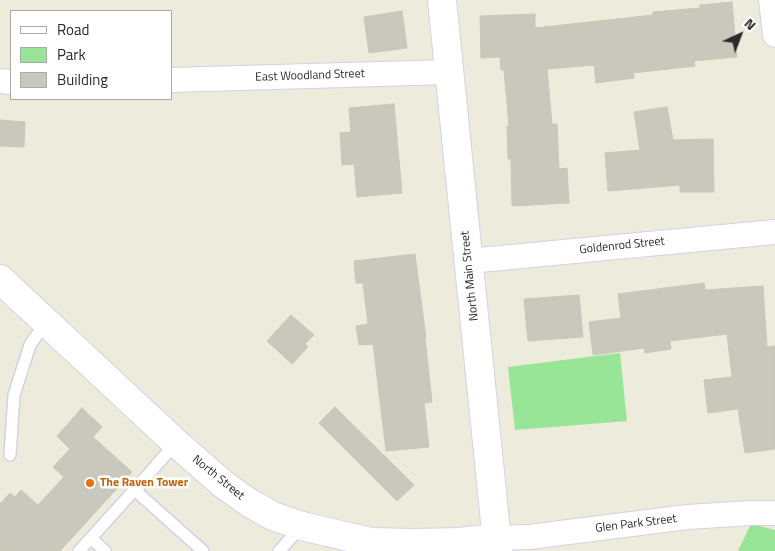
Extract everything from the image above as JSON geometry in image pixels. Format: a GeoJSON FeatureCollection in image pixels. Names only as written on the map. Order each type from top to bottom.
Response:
{"type":"FeatureCollection","features":[{"type":"Feature","properties":{"kind":"street","name":"North Main Street"},"geometry":{"type":"LineString","coordinates":[[442,0],[498,544]]}},
{"type":"Feature","properties":{"kind":"street"},"geometry":{"type":"LineString","coordinates":[[771,0],[775,36]]}},
{"type":"Feature","properties":{"kind":"street","name":"East Woodland Street"},"geometry":{"type":"LineString","coordinates":[[172,80],[449,72]]}},
{"type":"Feature","properties":{"kind":"street","name":"Goldenrod Street"},"geometry":{"type":"LineString","coordinates":[[469,261],[775,232]]}},
{"type":"Feature","properties":{"kind":"street","name":"North Street"},"geometry":{"type":"LineString","coordinates":[[0,279],[176,443],[223,484],[248,502],[273,516],[302,526],[370,542],[498,544]]}},
{"type":"Feature","properties":{"kind":"street","name":"Glen Park Street"},"geometry":{"type":"LineString","coordinates":[[498,544],[529,537],[687,517],[750,512],[775,513]]}},
{"type":"Feature","properties":{"kind":"lane"},"geometry":{"type":"LineString","coordinates":[[10,454],[14,395],[30,345],[46,322]]}},
{"type":"Feature","properties":{"kind":"lane"},"geometry":{"type":"LineString","coordinates":[[79,551],[176,443]]}},
{"type":"Feature","properties":{"kind":"lane"},"geometry":{"type":"LineString","coordinates":[[138,486],[138,493],[203,551]]}},
{"type":"Feature","properties":{"kind":"lane"},"geometry":{"type":"LineString","coordinates":[[279,551],[302,526]]}},
{"type":"Feature","properties":{"kind":"lane"},"geometry":{"type":"LineString","coordinates":[[91,538],[105,551]]}},
{"type":"Feature","properties":{"kind":"green space"},"geometry":{"type":"Polygon","coordinates":[[[620,353],[627,421],[515,430],[508,367],[620,353]]]}},
{"type":"Feature","properties":{"kind":"green space"},"geometry":{"type":"Polygon","coordinates":[[[751,524],[775,530],[775,551],[738,551],[751,524]]]}},
{"type":"Feature","properties":{"kind":"building"},"geometry":{"type":"Polygon","coordinates":[[[732,2],[737,57],[694,61],[695,66],[633,73],[634,78],[596,83],[594,65],[547,69],[552,124],[557,124],[559,169],[567,168],[569,203],[512,206],[511,159],[508,159],[507,126],[509,126],[504,70],[501,70],[500,57],[481,58],[480,16],[535,14],[535,28],[653,15],[653,12],[700,8],[700,5],[732,2]]]}},
{"type":"Feature","properties":{"kind":"building"},"geometry":{"type":"Polygon","coordinates":[[[402,11],[407,48],[369,53],[364,17],[402,11]]]}},
{"type":"Feature","properties":{"kind":"building"},"geometry":{"type":"Polygon","coordinates":[[[394,104],[402,193],[357,197],[354,164],[342,165],[340,133],[351,132],[349,108],[394,104]]]}},
{"type":"Feature","properties":{"kind":"building"},"geometry":{"type":"Polygon","coordinates":[[[667,107],[673,140],[713,139],[714,192],[680,192],[680,185],[608,191],[605,153],[640,150],[634,112],[667,107]]]}},
{"type":"Feature","properties":{"kind":"building"},"geometry":{"type":"Polygon","coordinates":[[[0,120],[25,122],[24,147],[0,146],[0,120]]]}},
{"type":"Feature","properties":{"kind":"building"},"geometry":{"type":"Polygon","coordinates":[[[415,254],[432,402],[424,403],[429,447],[386,451],[373,344],[359,345],[356,326],[368,324],[363,283],[356,283],[354,261],[415,254]]]}},
{"type":"Feature","properties":{"kind":"building"},"geometry":{"type":"Polygon","coordinates":[[[704,283],[705,290],[763,286],[767,347],[775,346],[775,449],[745,453],[738,409],[708,413],[704,380],[732,377],[727,334],[670,341],[671,349],[645,353],[644,348],[593,355],[589,322],[621,318],[618,294],[704,283]]]}},
{"type":"Feature","properties":{"kind":"building"},"geometry":{"type":"Polygon","coordinates":[[[579,295],[583,337],[528,341],[524,299],[579,295]]]}},
{"type":"Feature","properties":{"kind":"building"},"geometry":{"type":"Polygon","coordinates":[[[291,315],[314,335],[305,344],[308,347],[292,364],[267,341],[291,315]]]}},
{"type":"Feature","properties":{"kind":"building"},"geometry":{"type":"Polygon","coordinates":[[[335,407],[414,485],[397,501],[319,423],[335,407]]]}},
{"type":"Feature","properties":{"kind":"building","name":"The Raven Tower"},"geometry":{"type":"Polygon","coordinates":[[[82,408],[102,427],[93,437],[132,472],[60,551],[0,551],[0,504],[10,493],[15,497],[21,490],[38,505],[64,477],[53,467],[70,449],[57,436],[82,408]]]}},
{"type":"Feature","properties":{"kind":"place","name":"The Raven Tower"},"geometry":{"type":"Point","coordinates":[90,483]}}]}
